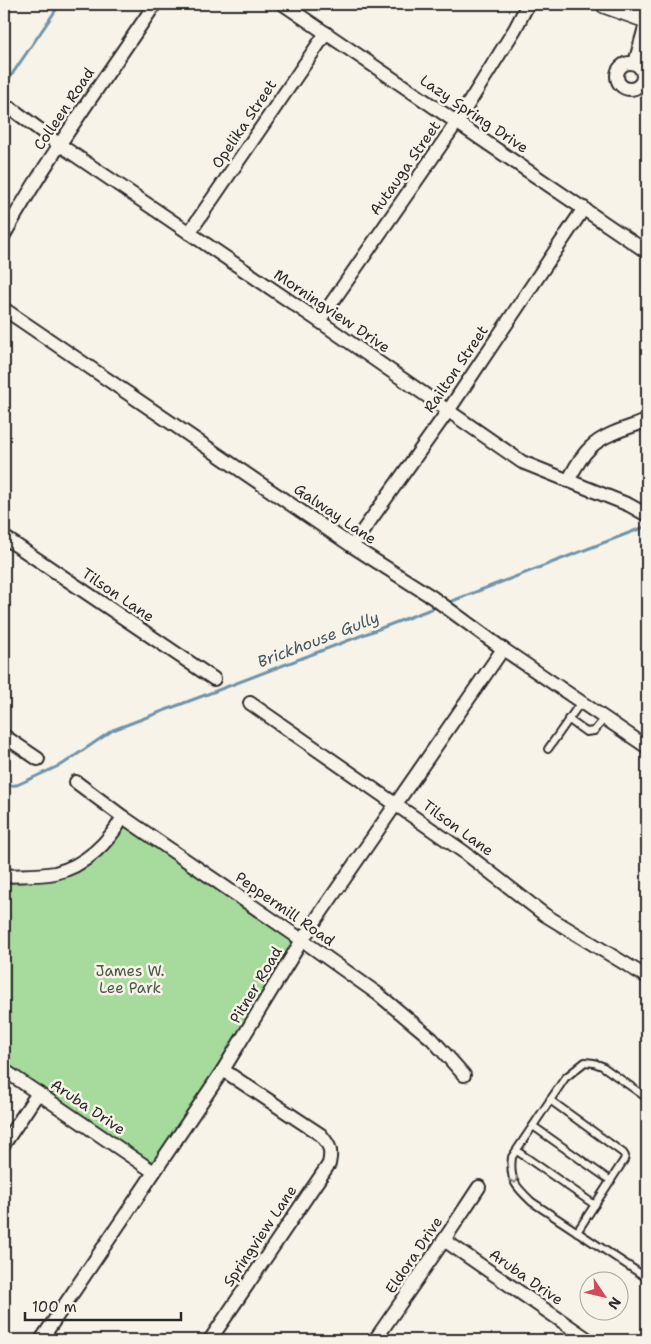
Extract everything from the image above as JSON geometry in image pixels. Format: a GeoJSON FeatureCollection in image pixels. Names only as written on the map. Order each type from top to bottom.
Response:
{"type":"FeatureCollection","features":[{"type":"Feature","properties":{"kind":"main road"},"geometry":{"type":"LineString","coordinates":[[605,4],[647,20]]}},
{"type":"Feature","properties":{"kind":"street","name":"Colleen Road"},"geometry":{"type":"LineString","coordinates":[[4,235],[20,206],[155,4]]}},
{"type":"Feature","properties":{"kind":"street","name":"Lazy Spring Drive"},"geometry":{"type":"LineString","coordinates":[[283,4],[647,252]]}},
{"type":"Feature","properties":{"kind":"street","name":"Autauga Street"},"geometry":{"type":"LineString","coordinates":[[319,321],[457,122],[516,29],[528,4]]}},
{"type":"Feature","properties":{"kind":"street"},"geometry":{"type":"LineString","coordinates":[[635,63],[647,20]]}},
{"type":"Feature","properties":{"kind":"street","name":"Opelika Street"},"geometry":{"type":"LineString","coordinates":[[188,233],[326,33]]}},
{"type":"Feature","properties":{"kind":"street","name":"Morningview Drive"},"geometry":{"type":"LineString","coordinates":[[12,109],[60,145],[522,462],[629,505],[647,515]]}},
{"type":"Feature","properties":{"kind":"street","name":"Railton Street"},"geometry":{"type":"LineString","coordinates":[[352,546],[448,411],[584,208]]}},
{"type":"Feature","properties":{"kind":"street","name":"Galway Lane"},"geometry":{"type":"LineString","coordinates":[[4,309],[352,546],[432,597],[503,649],[647,747]]}},
{"type":"Feature","properties":{"kind":"street"},"geometry":{"type":"LineString","coordinates":[[568,481],[590,447],[602,439],[647,421]]}},
{"type":"Feature","properties":{"kind":"street","name":"Tilson Lane"},"geometry":{"type":"LineString","coordinates":[[4,537],[214,679]]}},
{"type":"Feature","properties":{"kind":"street","name":"Pitner Road"},"geometry":{"type":"LineString","coordinates":[[41,1340],[223,1070],[302,940],[503,649]]}},
{"type":"Feature","properties":{"kind":"street","name":"Tilson Lane"},"geometry":{"type":"LineString","coordinates":[[250,703],[464,852],[545,915],[647,977]]}},
{"type":"Feature","properties":{"kind":"street"},"geometry":{"type":"LineString","coordinates":[[4,736],[38,759]]}},
{"type":"Feature","properties":{"kind":"street","name":"Peppermill Road"},"geometry":{"type":"LineString","coordinates":[[76,782],[378,994],[432,1039],[464,1075]]}},
{"type":"Feature","properties":{"kind":"street"},"geometry":{"type":"LineString","coordinates":[[4,876],[54,873],[80,864],[108,839],[124,817]]}},
{"type":"Feature","properties":{"kind":"street","name":"Aruba Drive"},"geometry":{"type":"LineString","coordinates":[[4,1070],[154,1172]]}},
{"type":"Feature","properties":{"kind":"street","name":"Springview Lane"},"geometry":{"type":"LineString","coordinates":[[210,1340],[329,1164],[332,1153],[321,1135],[223,1070]]}},
{"type":"Feature","properties":{"kind":"street"},"geometry":{"type":"LineString","coordinates":[[4,1144],[38,1093]]}},
{"type":"Feature","properties":{"kind":"street","name":"Eldora Drive"},"geometry":{"type":"LineString","coordinates":[[375,1340],[478,1187]]}},
{"type":"Feature","properties":{"kind":"street","name":"Aruba Drive"},"geometry":{"type":"LineString","coordinates":[[444,1240],[589,1340]]}},
{"type":"Feature","properties":{"kind":"lane"},"geometry":{"type":"LineString","coordinates":[[548,749],[581,702]]}},
{"type":"Feature","properties":{"kind":"lane"},"geometry":{"type":"LineString","coordinates":[[568,719],[586,732],[594,731],[605,718]]}},
{"type":"Feature","properties":{"kind":"lane"},"geometry":{"type":"LineString","coordinates":[[647,1098],[602,1066],[586,1062],[565,1078],[512,1157],[510,1172],[517,1188],[532,1202],[647,1278]]}},
{"type":"Feature","properties":{"kind":"lane"},"geometry":{"type":"LineString","coordinates":[[550,1100],[625,1156],[611,1181],[577,1232]]}},
{"type":"Feature","properties":{"kind":"lane"},"geometry":{"type":"LineString","coordinates":[[533,1126],[611,1181]]}},
{"type":"Feature","properties":{"kind":"lane"},"geometry":{"type":"LineString","coordinates":[[517,1150],[595,1205]]}},
{"type":"Feature","properties":{"kind":"green space","name":"James W. Lee Park"},"geometry":{"type":"Polygon","coordinates":[[[123,817],[302,940],[154,1172],[4,1070],[4,876],[68,869],[123,817]]]}},
{"type":"Feature","properties":{"kind":"waterway"},"geometry":{"type":"LineString","coordinates":[[4,86],[60,4]]}},
{"type":"Feature","properties":{"kind":"waterway","name":"Brickhouse Gully"},"geometry":{"type":"LineString","coordinates":[[447,603],[647,526]]}},
{"type":"Feature","properties":{"kind":"waterway","name":"Brickhouse Gully"},"geometry":{"type":"LineString","coordinates":[[4,786],[17,785],[63,764],[113,730],[439,606]]}}]}
